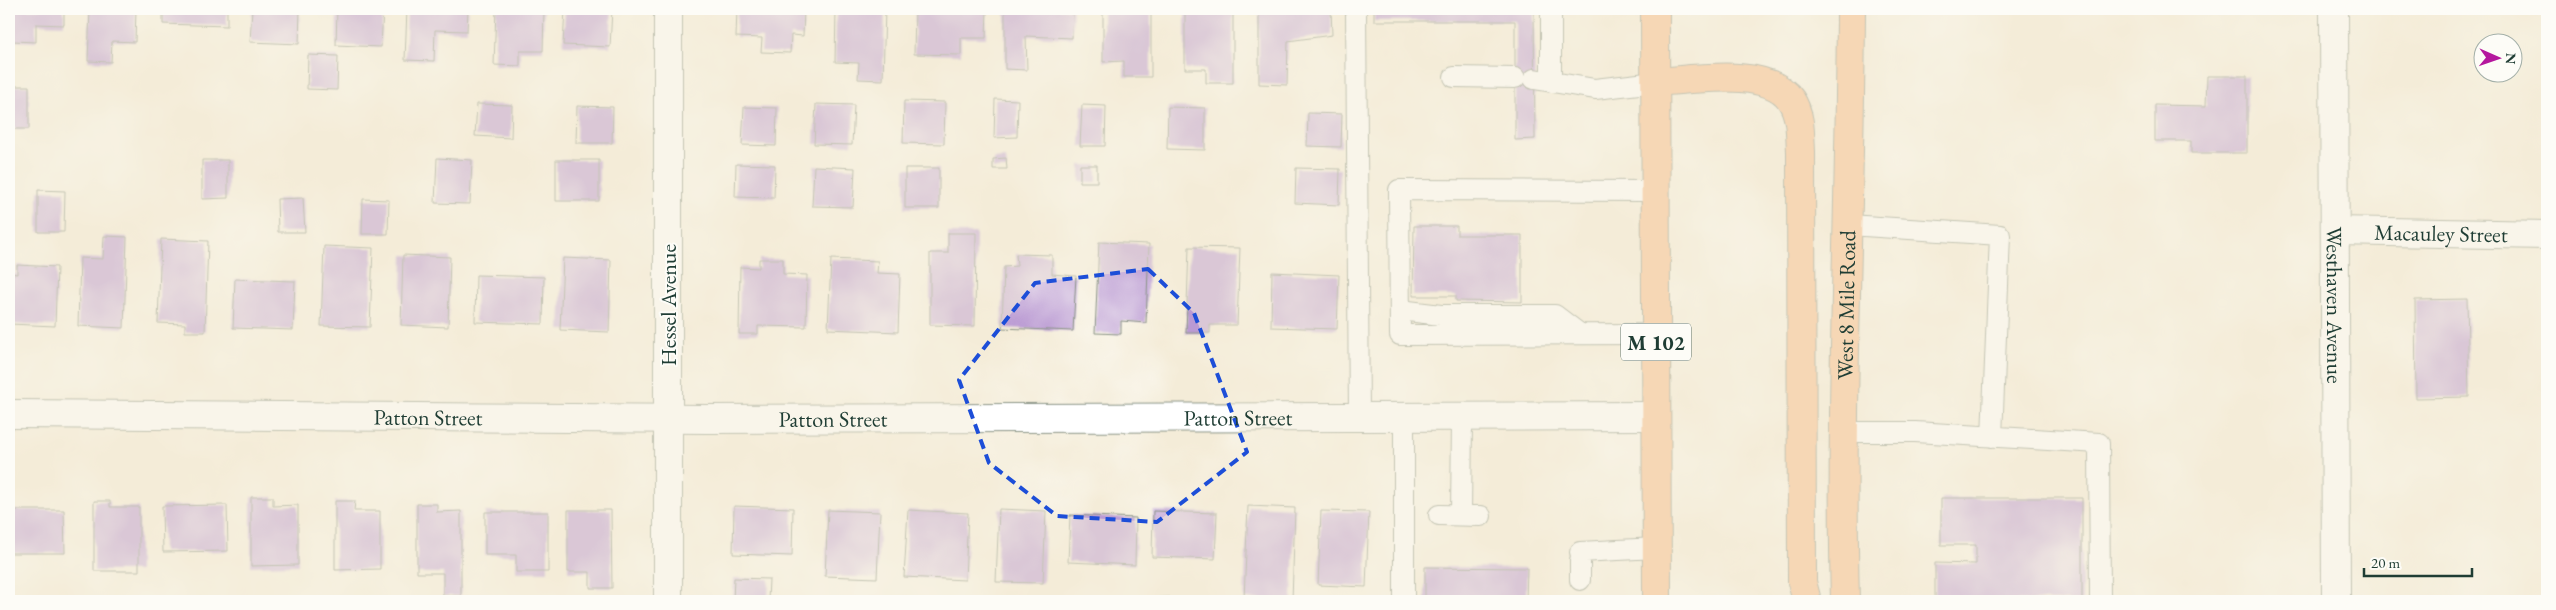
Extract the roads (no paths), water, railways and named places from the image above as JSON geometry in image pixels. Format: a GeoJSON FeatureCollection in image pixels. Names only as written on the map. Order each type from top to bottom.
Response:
{"type":"FeatureCollection","features":[{"type":"Feature","properties":{"kind":"highway","name":"M 102"},"geometry":{"type":"LineString","coordinates":[[1655,9],[1657,601]]}},
{"type":"Feature","properties":{"kind":"highway","name":"West 8 Mile Road"},"geometry":{"type":"LineString","coordinates":[[1845,601],[1843,511],[1851,9]]}},
{"type":"Feature","properties":{"kind":"highway"},"geometry":{"type":"LineString","coordinates":[[1656,82],[1761,79],[1782,89],[1792,100],[1797,112],[1800,130],[1801,162],[1802,582],[1807,601]]}},
{"type":"Feature","properties":{"kind":"street","name":"Hessel Avenue"},"geometry":{"type":"LineString","coordinates":[[668,9],[668,601]]}},
{"type":"Feature","properties":{"kind":"street","name":"Westhaven Avenue"},"geometry":{"type":"LineString","coordinates":[[2334,9],[2336,601]]}},
{"type":"Feature","properties":{"kind":"street","name":"Macauley Street"},"geometry":{"type":"LineString","coordinates":[[2335,231],[2547,235]]}},
{"type":"Feature","properties":{"kind":"street","name":"Patton Street"},"geometry":{"type":"LineString","coordinates":[[9,414],[668,418],[1462,418],[1656,416]]}},
{"type":"Feature","properties":{"kind":"lane"},"geometry":{"type":"LineString","coordinates":[[1356,9],[1358,418]]}},
{"type":"Feature","properties":{"kind":"lane"},"geometry":{"type":"LineString","coordinates":[[1533,79],[1551,9]]}},
{"type":"Feature","properties":{"kind":"lane"},"geometry":{"type":"LineString","coordinates":[[1454,76],[1533,79],[1595,89],[1656,82]]}},
{"type":"Feature","properties":{"kind":"lane"},"geometry":{"type":"LineString","coordinates":[[1656,191],[1399,190],[1400,335],[1656,334]]}},
{"type":"Feature","properties":{"kind":"lane"},"geometry":{"type":"LineString","coordinates":[[1849,225],[2000,235],[1992,437]]}},
{"type":"Feature","properties":{"kind":"lane"},"geometry":{"type":"LineString","coordinates":[[1404,418],[1404,601]]}},
{"type":"Feature","properties":{"kind":"lane"},"geometry":{"type":"LineString","coordinates":[[1461,515],[1462,418]]}},
{"type":"Feature","properties":{"kind":"lane"},"geometry":{"type":"LineString","coordinates":[[1844,432],[1915,432],[2099,444],[2100,601]]}},
{"type":"Feature","properties":{"kind":"lane"},"geometry":{"type":"LineString","coordinates":[[1439,515],[1481,516]]}},
{"type":"Feature","properties":{"kind":"lane"},"geometry":{"type":"LineString","coordinates":[[1580,580],[1580,556],[1656,548]]}}]}
